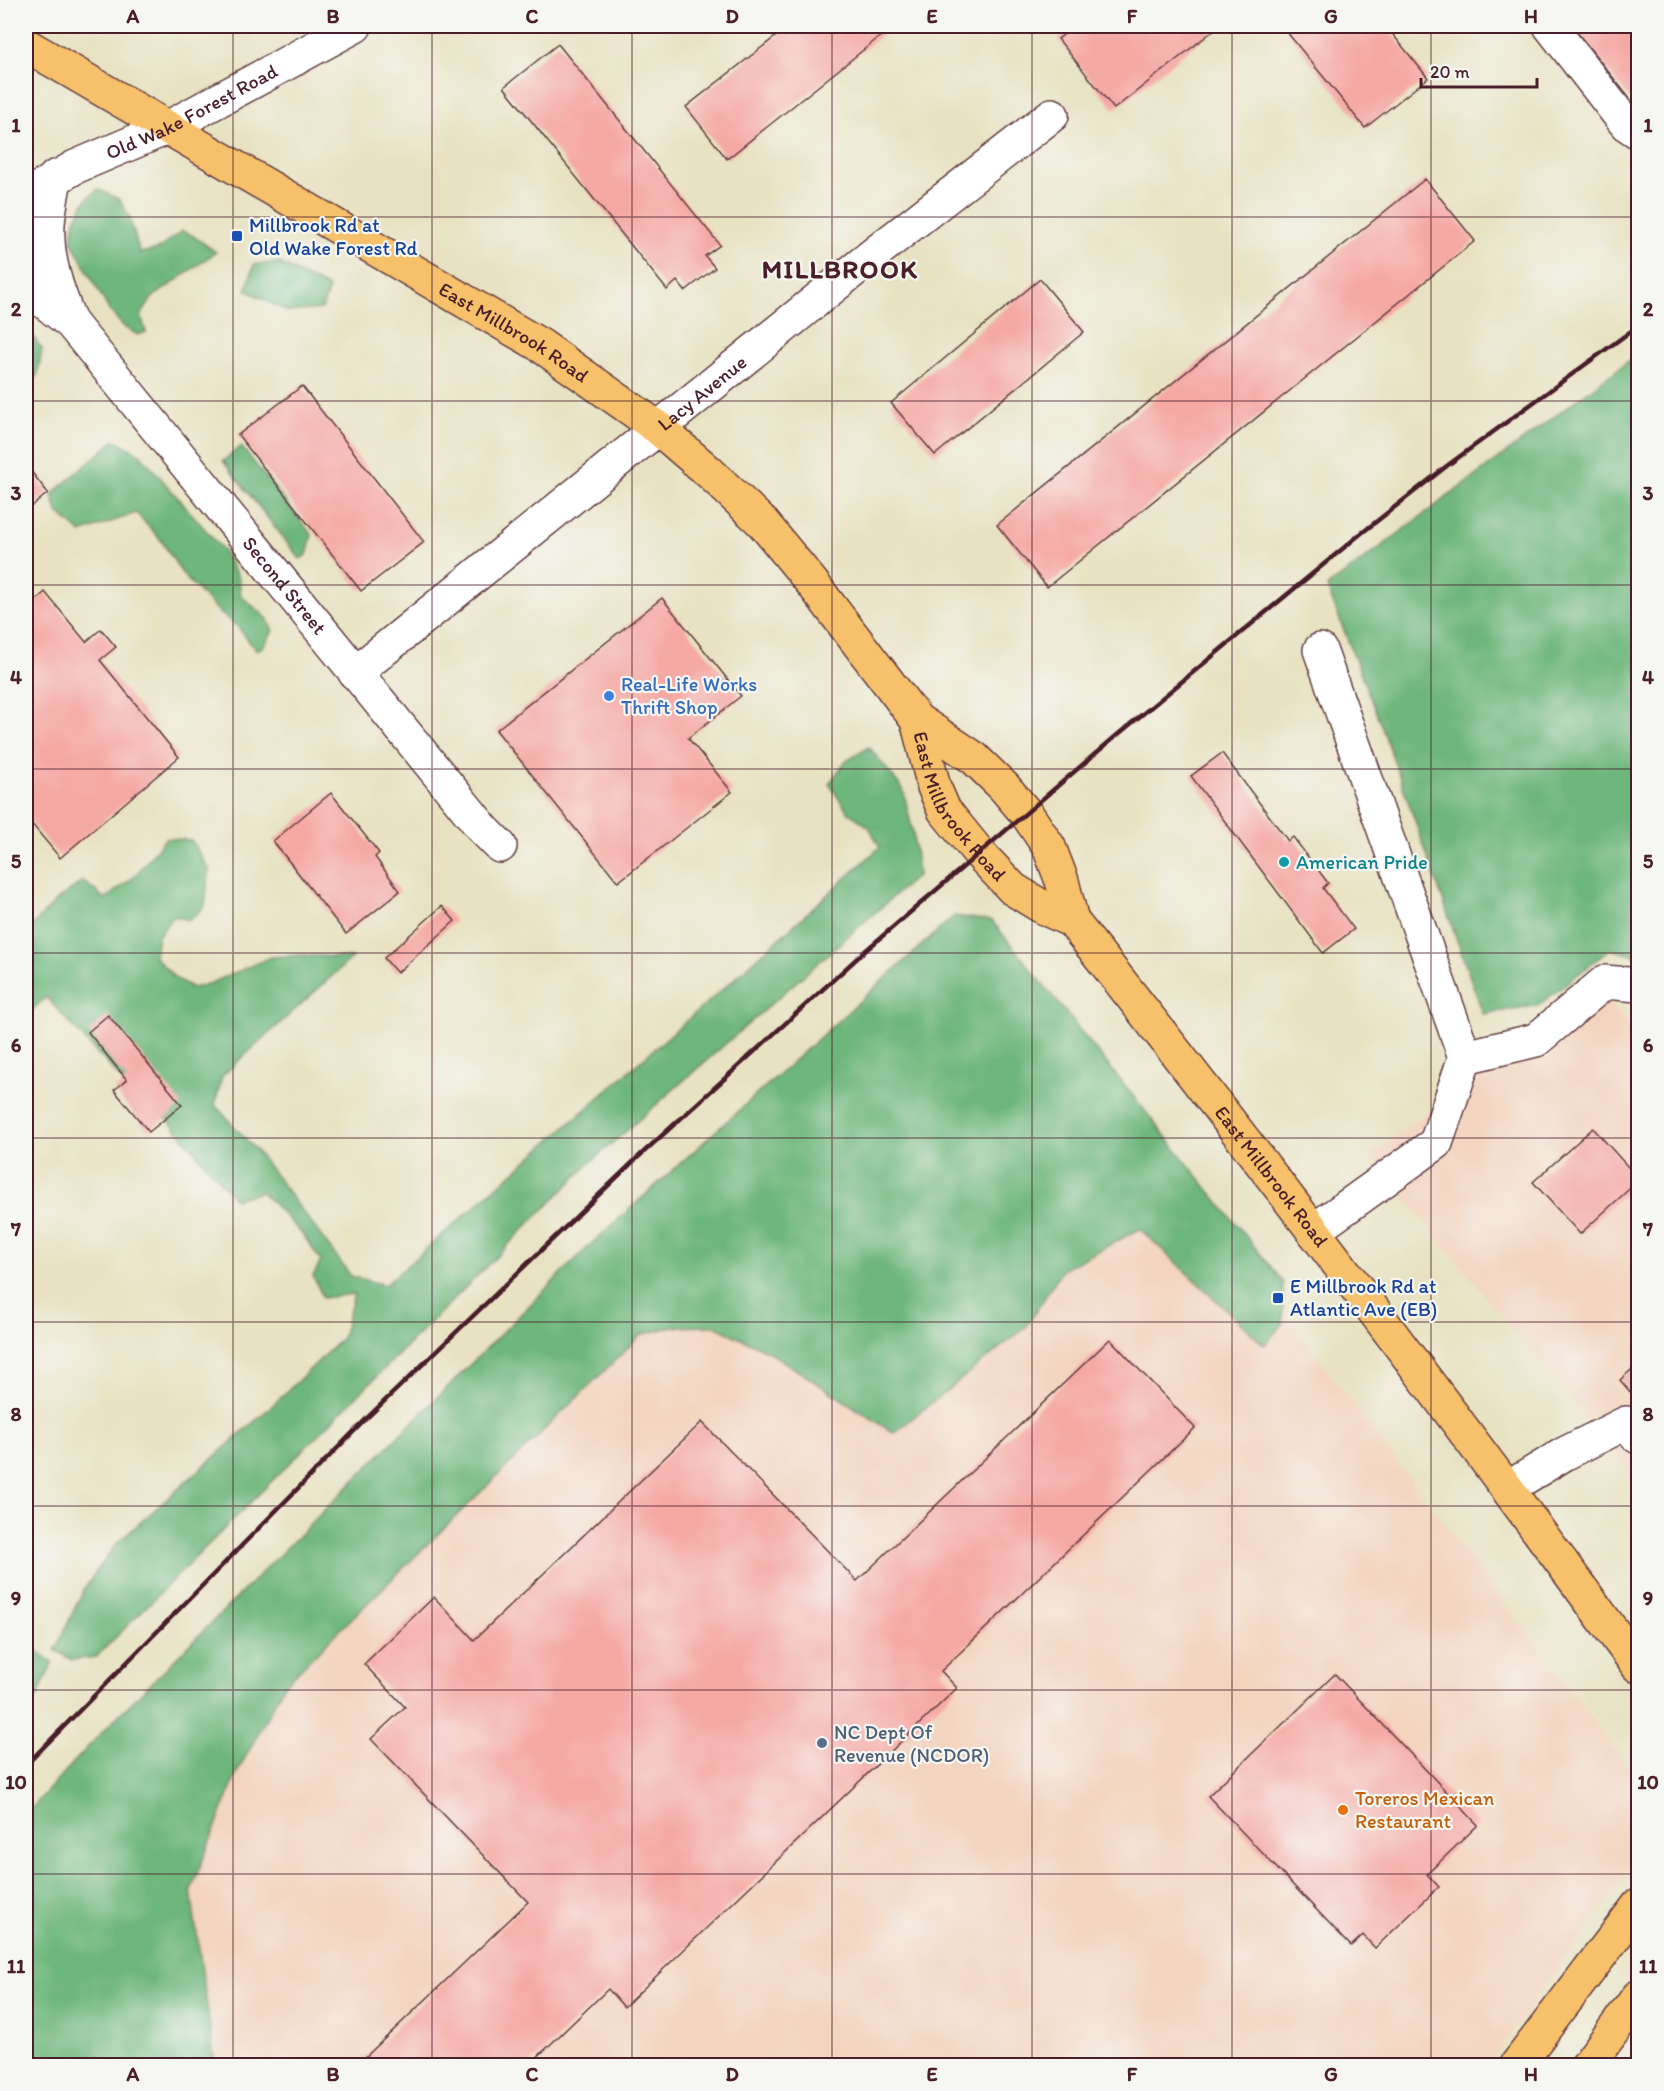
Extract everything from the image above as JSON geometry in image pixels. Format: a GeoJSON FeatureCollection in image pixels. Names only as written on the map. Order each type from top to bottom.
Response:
{"type":"FeatureCollection","features":[{"type":"Feature","properties":{"kind":"main road","name":"East Millbrook Road"},"geometry":{"type":"LineString","coordinates":[[26,45],[540,345],[658,428],[763,523],[813,584],[917,720],[974,758],[1004,787],[1026,813],[1049,847],[1062,881],[1072,921],[1313,1231],[1508,1488],[1638,1666]]}},
{"type":"Feature","properties":{"kind":"main road","name":"East Millbrook Road"},"geometry":{"type":"LineString","coordinates":[[917,720],[934,787],[944,810],[979,853],[1013,889],[1044,908],[1072,921]]}},
{"type":"Feature","properties":{"kind":"main road"},"geometry":{"type":"LineString","coordinates":[[1516,2066],[1638,1906]]}},
{"type":"Feature","properties":{"kind":"main road"},"geometry":{"type":"LineString","coordinates":[[1587,2066],[1638,1997]]}},
{"type":"Feature","properties":{"kind":"street","name":"Old Wake Forest Road"},"geometry":{"type":"LineString","coordinates":[[26,196],[55,177],[169,127],[355,26]]}},
{"type":"Feature","properties":{"kind":"street"},"geometry":{"type":"LineString","coordinates":[[1550,26],[1626,124],[1638,132]]}},
{"type":"Feature","properties":{"kind":"street","name":"Lacy Avenue"},"geometry":{"type":"LineString","coordinates":[[355,673],[902,231],[1052,115]]}},
{"type":"Feature","properties":{"kind":"street","name":"Second Street"},"geometry":{"type":"LineString","coordinates":[[55,177],[48,224],[50,261],[58,292],[71,323]]}},
{"type":"Feature","properties":{"kind":"street","name":"Second Street"},"geometry":{"type":"LineString","coordinates":[[26,287],[71,323],[355,673],[484,830],[500,846]]}},
{"type":"Feature","properties":{"kind":"street"},"geometry":{"type":"LineString","coordinates":[[1313,1231],[1437,1143],[1465,1057],[1320,650]]}},
{"type":"Feature","properties":{"kind":"street"},"geometry":{"type":"LineString","coordinates":[[1465,1057],[1536,1040],[1605,982],[1638,985]]}},
{"type":"Feature","properties":{"kind":"street"},"geometry":{"type":"LineString","coordinates":[[1508,1488],[1564,1454],[1626,1423],[1638,1437]]}},
{"type":"Feature","properties":{"kind":"shaded area"},"geometry":{"type":"Polygon","coordinates":[[[1013,956],[1623,1760],[1638,1784],[1638,1858],[1488,2065],[146,2065],[26,1888],[1013,956]]]}},
{"type":"Feature","properties":{"kind":"shaded area"},"geometry":{"type":"Polygon","coordinates":[[[1592,981],[1638,1034],[1638,1483],[1371,1156],[1592,981]]]}},
{"type":"Feature","properties":{"kind":"green space"},"geometry":{"type":"Polygon","coordinates":[[[98,189],[119,199],[129,216],[140,253],[158,249],[182,231],[192,235],[216,252],[152,298],[141,315],[146,332],[138,335],[125,328],[109,310],[71,241],[75,220],[85,201],[98,189]]]}},
{"type":"Feature","properties":{"kind":"green space"},"geometry":{"type":"Polygon","coordinates":[[[279,263],[329,288],[322,309],[288,312],[246,290],[254,264],[279,263]]]}},
{"type":"Feature","properties":{"kind":"green space"},"geometry":{"type":"Polygon","coordinates":[[[26,327],[42,349],[38,373],[27,392],[26,392],[26,327]]]}},
{"type":"Feature","properties":{"kind":"green space"},"geometry":{"type":"Polygon","coordinates":[[[1638,354],[1638,956],[1610,949],[1539,1005],[1483,1014],[1384,733],[1327,587],[1638,354]]]}},
{"type":"Feature","properties":{"kind":"green space"},"geometry":{"type":"Polygon","coordinates":[[[115,440],[140,454],[223,550],[239,579],[241,596],[267,618],[273,631],[263,647],[256,650],[237,626],[220,613],[183,575],[161,540],[136,513],[81,533],[57,512],[52,494],[115,440]]]}},
{"type":"Feature","properties":{"kind":"green space"},"geometry":{"type":"Polygon","coordinates":[[[241,446],[312,535],[307,555],[300,559],[223,461],[241,446]]]}},
{"type":"Feature","properties":{"kind":"green space"},"geometry":{"type":"Polygon","coordinates":[[[869,747],[903,789],[913,833],[918,875],[592,1161],[96,1657],[72,1660],[55,1650],[84,1589],[116,1544],[274,1404],[342,1338],[354,1294],[323,1298],[313,1276],[321,1261],[304,1236],[262,1192],[235,1199],[170,1122],[131,1090],[46,997],[26,1016],[26,931],[57,900],[83,881],[105,899],[134,877],[166,838],[191,840],[209,869],[205,906],[190,920],[173,916],[158,936],[155,957],[175,978],[193,988],[211,983],[271,957],[302,955],[352,958],[222,1076],[215,1105],[260,1155],[351,1276],[385,1285],[733,980],[880,847],[869,827],[848,812],[829,784],[845,762],[869,747]]]}},
{"type":"Feature","properties":{"kind":"green space"},"geometry":{"type":"Polygon","coordinates":[[[954,916],[992,921],[1283,1282],[1283,1324],[1264,1345],[1140,1229],[1062,1270],[1026,1327],[894,1433],[769,1352],[714,1326],[671,1327],[641,1335],[284,1685],[236,1775],[191,1890],[215,2065],[26,2065],[26,1814],[100,1734],[590,1245],[954,916]]]}},
{"type":"Feature","properties":{"kind":"green space"},"geometry":{"type":"Polygon","coordinates":[[[26,1641],[52,1663],[38,1696],[26,1708],[26,1641]]]}},
{"type":"Feature","properties":{"kind":"building"},"geometry":{"type":"Polygon","coordinates":[[[789,26],[883,26],[887,31],[727,159],[686,107],[789,26]]]}},
{"type":"Feature","properties":{"kind":"building"},"geometry":{"type":"Polygon","coordinates":[[[1075,26],[1219,26],[1114,109],[1058,39],[1075,26]]]}},
{"type":"Feature","properties":{"kind":"building"},"geometry":{"type":"Polygon","coordinates":[[[1282,26],[1386,26],[1428,78],[1365,128],[1282,26]]]}},
{"type":"Feature","properties":{"kind":"building"},"geometry":{"type":"Polygon","coordinates":[[[1572,26],[1638,26],[1638,109],[1572,26]]]}},
{"type":"Feature","properties":{"kind":"building"},"geometry":{"type":"Polygon","coordinates":[[[558,44],[720,245],[705,256],[715,268],[685,291],[677,281],[667,290],[504,87],[558,44]]]}},
{"type":"Feature","properties":{"kind":"building"},"geometry":{"type":"Polygon","coordinates":[[[1425,179],[1475,241],[1047,587],[997,525],[1425,179]]]}},
{"type":"Feature","properties":{"kind":"building"},"geometry":{"type":"Polygon","coordinates":[[[1040,279],[1084,332],[935,455],[891,403],[1040,279]]]}},
{"type":"Feature","properties":{"kind":"building"},"geometry":{"type":"Polygon","coordinates":[[[302,386],[424,542],[361,591],[238,435],[302,386]]]}},
{"type":"Feature","properties":{"kind":"building"},"geometry":{"type":"Polygon","coordinates":[[[26,465],[48,493],[26,511],[26,465]]]}},
{"type":"Feature","properties":{"kind":"building"},"geometry":{"type":"Polygon","coordinates":[[[45,592],[86,642],[101,629],[116,647],[100,660],[179,757],[60,858],[26,817],[26,766],[31,761],[26,754],[26,609],[45,592]]]}},
{"type":"Feature","properties":{"kind":"building"},"geometry":{"type":"Polygon","coordinates":[[[662,598],[741,696],[688,738],[732,792],[618,882],[496,730],[662,598]]]}},
{"type":"Feature","properties":{"kind":"building","name":"American Pride"},"geometry":{"type":"Polygon","coordinates":[[[1222,753],[1288,841],[1293,837],[1328,883],[1323,888],[1354,929],[1323,953],[1191,776],[1222,753]]]}},
{"type":"Feature","properties":{"kind":"building"},"geometry":{"type":"Polygon","coordinates":[[[331,793],[379,853],[375,857],[400,891],[346,934],[273,841],[331,793]]]}},
{"type":"Feature","properties":{"kind":"building"},"geometry":{"type":"Polygon","coordinates":[[[442,906],[455,921],[397,973],[384,958],[442,906]]]}},
{"type":"Feature","properties":{"kind":"building"},"geometry":{"type":"Polygon","coordinates":[[[108,1015],[182,1105],[149,1132],[114,1090],[127,1080],[88,1032],[108,1015]]]}},
{"type":"Feature","properties":{"kind":"building"},"geometry":{"type":"Polygon","coordinates":[[[1593,1128],[1638,1178],[1638,1181],[1580,1234],[1533,1182],[1593,1128]]]}},
{"type":"Feature","properties":{"kind":"building"},"geometry":{"type":"Polygon","coordinates":[[[1110,1339],[1195,1428],[941,1671],[957,1688],[624,2007],[608,1989],[528,2066],[356,2066],[528,1902],[371,1739],[405,1707],[364,1664],[434,1597],[474,1640],[702,1422],[857,1581],[1110,1339]]]}},
{"type":"Feature","properties":{"kind":"building"},"geometry":{"type":"Polygon","coordinates":[[[1638,1364],[1638,1401],[1620,1380],[1638,1364]]]}},
{"type":"Feature","properties":{"kind":"building","name":"Toreros Mexican Restaurant"},"geometry":{"type":"Polygon","coordinates":[[[1335,1674],[1478,1825],[1427,1874],[1439,1887],[1375,1948],[1363,1935],[1351,1946],[1208,1796],[1335,1674]]]}},
{"type":"Feature","properties":{"kind":"waterway"},"geometry":{"type":"LineString","coordinates":[[26,2048],[40,2066]]}},
{"type":"Feature","properties":{"kind":"railway"},"geometry":{"type":"LineString","coordinates":[[26,1765],[369,1416],[635,1160],[865,951],[1116,736],[1358,536],[1448,465],[1638,326]]}},
{"type":"Feature","properties":{"kind":"place","name":"Millbrook Rd at Old Wake Forest Rd"},"geometry":{"type":"Point","coordinates":[237,236]}},
{"type":"Feature","properties":{"kind":"place","name":"Real-Life Works Thrift Shop"},"geometry":{"type":"Point","coordinates":[609,696]}},
{"type":"Feature","properties":{"kind":"place","name":"American Pride"},"geometry":{"type":"Point","coordinates":[1284,862]}},
{"type":"Feature","properties":{"kind":"place","name":"E Millbrook Rd at Atlantic Ave (EB)"},"geometry":{"type":"Point","coordinates":[1278,1298]}},
{"type":"Feature","properties":{"kind":"place","name":"NC Dept Of Revenue (NCDOR)"},"geometry":{"type":"Point","coordinates":[822,1743]}},
{"type":"Feature","properties":{"kind":"place","name":"Toreros Mexican Restaurant"},"geometry":{"type":"Point","coordinates":[1343,1810]}},
{"type":"Feature","properties":{"kind":"district","name":"MILLBROOK"},"geometry":{"type":"Point","coordinates":[840,269]}}]}
